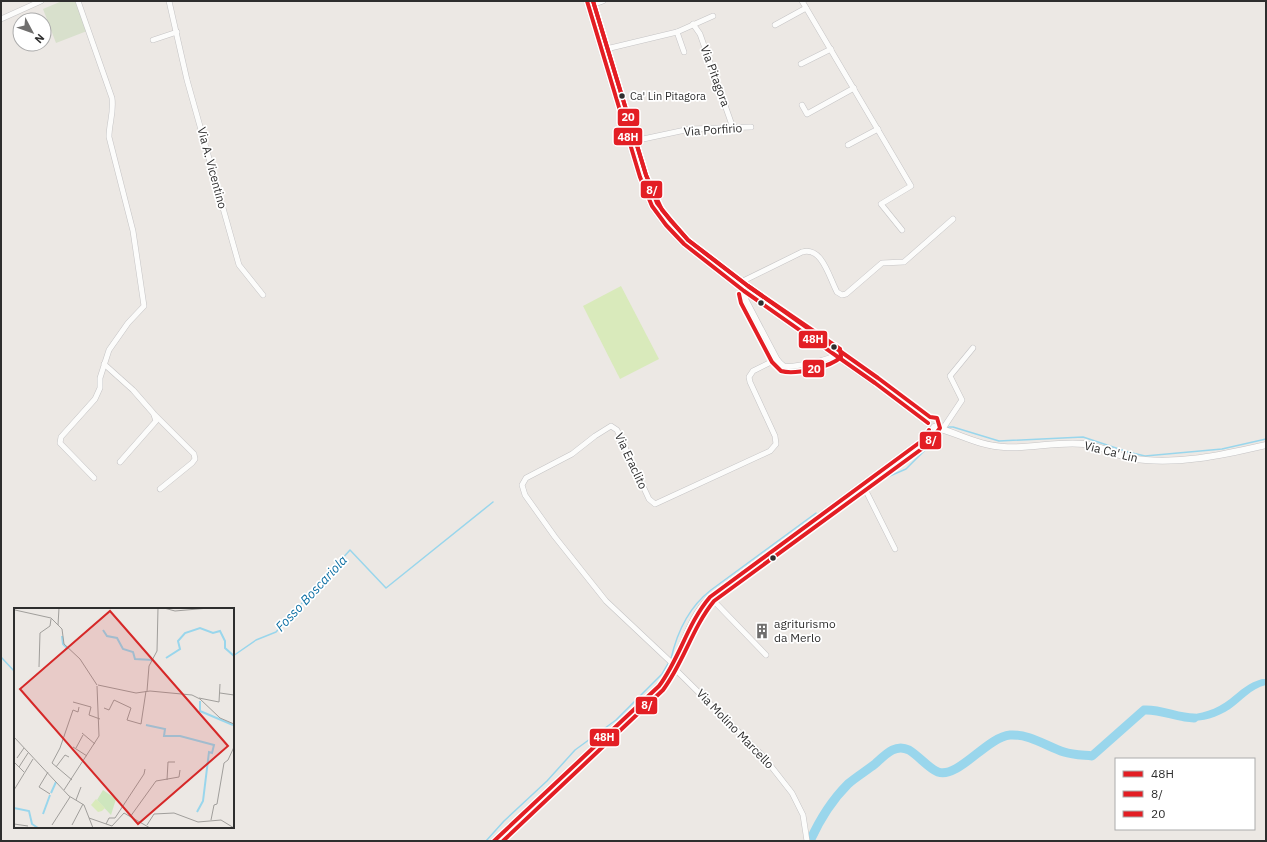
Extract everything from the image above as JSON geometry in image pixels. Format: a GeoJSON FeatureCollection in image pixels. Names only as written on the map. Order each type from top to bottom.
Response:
{"type":"FeatureCollection","features":[{"type":"Feature","properties":{"kind":"street"},"geometry":{"type":"LineString","coordinates":[[1,19],[41,1]]}},
{"type":"Feature","properties":{"kind":"street"},"geometry":{"type":"LineString","coordinates":[[78,1],[112,98],[114,110],[109,128],[109,137],[133,231],[136,258],[145,301],[142,310],[128,323],[109,350],[100,378],[100,388],[95,399],[65,431],[60,443],[94,478]]}},
{"type":"Feature","properties":{"kind":"street","name":"Via A. Vicentino"},"geometry":{"type":"LineString","coordinates":[[169,1],[187,80],[239,265],[263,295]]}},
{"type":"Feature","properties":{"kind":"street","name":"Via Ca' Lin"},"geometry":{"type":"LineString","coordinates":[[603,1],[588,3],[644,188],[661,219],[684,244],[744,291],[836,354],[930,427],[981,444],[998,447],[1012,448],[1084,444],[1096,446],[1129,458],[1149,461],[1197,458],[1266,446]]}},
{"type":"Feature","properties":{"kind":"street"},"geometry":{"type":"LineString","coordinates":[[802,1],[911,186],[881,204],[902,230]]}},
{"type":"Feature","properties":{"kind":"street"},"geometry":{"type":"LineString","coordinates":[[776,25],[806,8]]}},
{"type":"Feature","properties":{"kind":"street"},"geometry":{"type":"LineString","coordinates":[[602,50],[676,32],[713,16]]}},
{"type":"Feature","properties":{"kind":"street","name":"Via Pitagora"},"geometry":{"type":"LineString","coordinates":[[693,24],[700,34],[734,128]]}},
{"type":"Feature","properties":{"kind":"street"},"geometry":{"type":"LineString","coordinates":[[153,40],[177,32]]}},
{"type":"Feature","properties":{"kind":"street","name":"Via Pitagora"},"geometry":{"type":"LineString","coordinates":[[676,32],[684,52]]}},
{"type":"Feature","properties":{"kind":"street"},"geometry":{"type":"LineString","coordinates":[[801,64],[830,49]]}},
{"type":"Feature","properties":{"kind":"street"},"geometry":{"type":"LineString","coordinates":[[802,105],[807,114],[854,88]]}},
{"type":"Feature","properties":{"kind":"street","name":"Via Porfirio"},"geometry":{"type":"LineString","coordinates":[[629,142],[690,129],[751,127]]}},
{"type":"Feature","properties":{"kind":"street"},"geometry":{"type":"LineString","coordinates":[[848,145],[878,129]]}},
{"type":"Feature","properties":{"kind":"street"},"geometry":{"type":"LineString","coordinates":[[738,286],[739,283],[802,252],[812,251],[818,255],[837,292],[842,295],[846,294],[882,263],[904,262],[953,219]]}},
{"type":"Feature","properties":{"kind":"street","name":"Via Ca' Lin"},"geometry":{"type":"LineString","coordinates":[[744,291],[746,300],[777,359]]}},
{"type":"Feature","properties":{"kind":"street"},"geometry":{"type":"LineString","coordinates":[[942,430],[962,400],[951,378],[952,372],[973,348]]}},
{"type":"Feature","properties":{"kind":"street"},"geometry":{"type":"LineString","coordinates":[[777,359],[783,365],[790,366],[826,360],[836,354]]}},
{"type":"Feature","properties":{"kind":"street","name":"Via Eraclito"},"geometry":{"type":"LineString","coordinates":[[673,666],[606,601],[591,583],[525,495],[522,484],[526,478],[572,454],[595,436],[611,426],[619,434],[646,492],[652,503],[655,504],[770,451],[776,444],[775,436],[749,377],[753,371],[777,359]]}},
{"type":"Feature","properties":{"kind":"street"},"geometry":{"type":"LineString","coordinates":[[104,364],[133,390],[154,414],[194,454],[192,464],[160,489]]}},
{"type":"Feature","properties":{"kind":"street"},"geometry":{"type":"LineString","coordinates":[[120,462],[156,421],[154,414]]}},
{"type":"Feature","properties":{"kind":"street"},"geometry":{"type":"LineString","coordinates":[[494,841],[648,696],[667,676],[673,666],[696,613],[710,597],[863,489],[923,440],[930,427]]}},
{"type":"Feature","properties":{"kind":"street"},"geometry":{"type":"LineString","coordinates":[[863,489],[896,549]]}},
{"type":"Feature","properties":{"kind":"street"},"geometry":{"type":"LineString","coordinates":[[710,597],[766,655]]}},
{"type":"Feature","properties":{"kind":"street","name":"Via Molino Marcello"},"geometry":{"type":"LineString","coordinates":[[673,666],[763,756],[792,793],[803,816],[807,841]]}},
{"type":"Feature","properties":{"kind":"green space"},"geometry":{"type":"Polygon","coordinates":[[[62,1],[76,1],[87,31],[56,43],[52,33],[52,12],[44,12],[43,9],[62,1]]]}},
{"type":"Feature","properties":{"kind":"green space"},"geometry":{"type":"Polygon","coordinates":[[[621,286],[659,359],[620,379],[583,306],[621,286]]]}},
{"type":"Feature","properties":{"kind":"water"},"geometry":{"type":"Polygon","coordinates":[[[1262,679],[1266,679],[1266,685],[1255,689],[1235,706],[1219,715],[1195,721],[1182,721],[1184,715],[1196,714],[1214,709],[1225,703],[1249,685],[1262,679]]]}},
{"type":"Feature","properties":{"kind":"waterway"},"geometry":{"type":"LineString","coordinates":[[946,429],[953,427],[999,441],[1083,437],[1145,456],[1222,449],[1266,439]]}},
{"type":"Feature","properties":{"kind":"waterway"},"geometry":{"type":"LineString","coordinates":[[828,518],[878,481],[906,469],[940,435]]}},
{"type":"Feature","properties":{"kind":"waterway","name":"Fosso Boscariola"},"geometry":{"type":"LineString","coordinates":[[234,655],[256,640],[276,632],[350,550],[386,588],[493,502]]}},
{"type":"Feature","properties":{"kind":"waterway"},"geometry":{"type":"LineString","coordinates":[[671,659],[680,630],[696,604],[711,590],[816,513]]}},
{"type":"Feature","properties":{"kind":"waterway","name":"Fosso Boscariola"},"geometry":{"type":"LineString","coordinates":[[1,657],[14,671]]}},
{"type":"Feature","properties":{"kind":"waterway"},"geometry":{"type":"LineString","coordinates":[[486,841],[504,821],[547,781],[575,750],[616,720],[662,674],[668,664]]}},
{"type":"Feature","properties":{"kind":"waterway"},"geometry":{"type":"LineString","coordinates":[[810,841],[826,811],[842,790],[851,781],[890,751],[895,749],[904,748],[909,750],[934,770],[946,773],[964,764],[1001,737],[1010,735],[1031,738],[1067,753],[1092,756],[1144,710],[1194,718]]}},
{"type":"Feature","properties":{"kind":"transit line","name":"48H"},"geometry":{"type":"LineString","coordinates":[[587,1],[640,177],[652,206],[666,225],[684,244],[744,291],[875,383],[928,423]]}},
{"type":"Feature","properties":{"kind":"transit line","name":"8/"},"geometry":{"type":"LineString","coordinates":[[503,841],[663,690],[677,668],[706,611],[714,601],[927,445],[940,428],[937,418],[930,417],[878,378],[748,286],[688,240],[671,221],[657,203],[646,175],[593,1]]}},
{"type":"Feature","properties":{"kind":"transit line","name":"20"},"geometry":{"type":"LineString","coordinates":[[593,1],[646,175],[662,210],[688,240],[748,286],[840,349],[841,357],[829,364],[804,371],[781,371],[772,362],[741,303],[739,294]]}},
{"type":"Feature","properties":{"kind":"transit line","name":"48H"},"geometry":{"type":"LineString","coordinates":[[494,841],[659,686],[673,664],[695,618],[710,597],[923,440],[929,430]]}},
{"type":"Feature","properties":{"kind":"place","name":"Ca' Lin Pitagora"},"geometry":{"type":"Point","coordinates":[622,96]}},
{"type":"Feature","properties":{"kind":"place","name":"agriturismo da Merlo"},"geometry":{"type":"Point","coordinates":[762,631]}}]}
